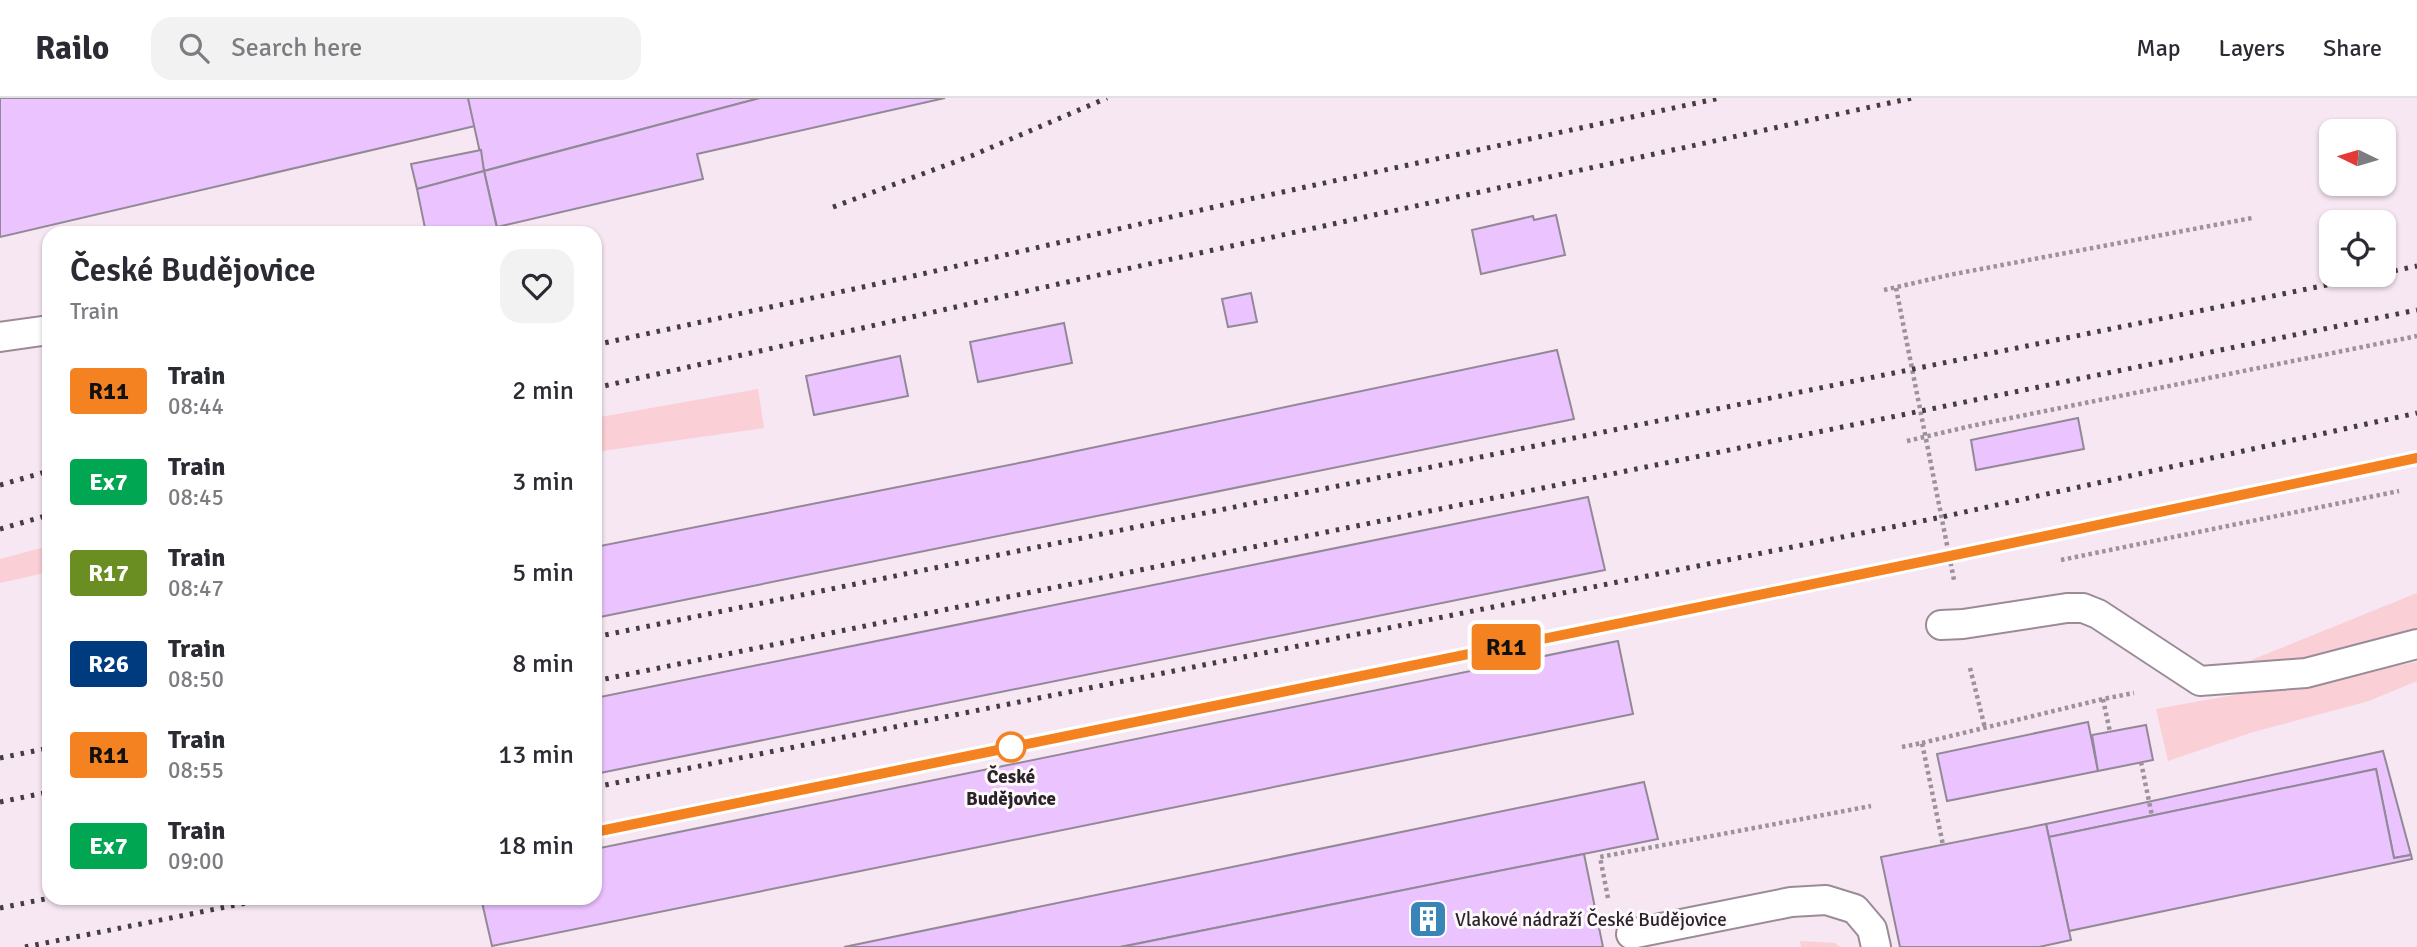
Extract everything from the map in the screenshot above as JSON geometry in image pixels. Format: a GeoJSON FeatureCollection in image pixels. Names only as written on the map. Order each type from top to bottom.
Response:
{"type":"FeatureCollection","features":[{"type":"Feature","properties":{"kind":"lane"},"geometry":{"type":"LineString","coordinates":[[0,337],[42,331]]}},
{"type":"Feature","properties":{"kind":"lane"},"geometry":{"type":"LineString","coordinates":[[1952,625],[2083,608],[2098,614],[2200,681],[2306,673],[2417,644]]}},
{"type":"Feature","properties":{"kind":"lane"},"geometry":{"type":"LineString","coordinates":[[1631,934],[1791,902],[1826,900],[1855,909],[1872,929],[1876,947]]}},
{"type":"Feature","properties":{"kind":"path"},"geometry":{"type":"LineString","coordinates":[[1884,290],[1949,275],[2252,218]]}},
{"type":"Feature","properties":{"kind":"path"},"geometry":{"type":"LineString","coordinates":[[1896,288],[1954,582],[1944,585]]}},
{"type":"Feature","properties":{"kind":"path"},"geometry":{"type":"LineString","coordinates":[[1907,441],[2417,336]]}},
{"type":"Feature","properties":{"kind":"path"},"geometry":{"type":"LineString","coordinates":[[2049,562],[2399,491]]}},
{"type":"Feature","properties":{"kind":"path"},"geometry":{"type":"LineString","coordinates":[[1952,625],[1969,661],[1985,728]]}},
{"type":"Feature","properties":{"kind":"path"},"geometry":{"type":"LineString","coordinates":[[1902,747],[2103,699],[2200,681]]}},
{"type":"Feature","properties":{"kind":"path"},"geometry":{"type":"LineString","coordinates":[[2103,699],[2109,732]]}},
{"type":"Feature","properties":{"kind":"path"},"geometry":{"type":"LineString","coordinates":[[1922,743],[1943,845]]}},
{"type":"Feature","properties":{"kind":"path"},"geometry":{"type":"LineString","coordinates":[[2141,762],[2152,816]]}},
{"type":"Feature","properties":{"kind":"path"},"geometry":{"type":"LineString","coordinates":[[1610,911],[1600,858],[1871,806]]}},
{"type":"Feature","properties":{"kind":"shaded area"},"geometry":{"type":"Polygon","coordinates":[[[758,389],[764,428],[602,451],[602,417],[758,389]]]}},
{"type":"Feature","properties":{"kind":"shaded area"},"geometry":{"type":"Polygon","coordinates":[[[42,548],[42,574],[0,583],[0,559],[42,548]]]}},
{"type":"Feature","properties":{"kind":"shaded area"},"geometry":{"type":"Polygon","coordinates":[[[2417,593],[2417,634],[2326,656],[2244,663],[2417,593]]]}},
{"type":"Feature","properties":{"kind":"shaded area"},"geometry":{"type":"Polygon","coordinates":[[[2417,662],[2417,681],[2369,701],[2250,733],[2168,761],[2156,709],[2417,662]]]}},
{"type":"Feature","properties":{"kind":"shaded area"},"geometry":{"type":"Polygon","coordinates":[[[1800,941],[1835,943],[1840,947],[1801,947],[1800,941]]]}},
{"type":"Feature","properties":{"kind":"building"},"geometry":{"type":"Polygon","coordinates":[[[0,98],[468,98],[475,126],[0,237],[0,98]]]}},
{"type":"Feature","properties":{"kind":"building"},"geometry":{"type":"Polygon","coordinates":[[[468,98],[760,98],[484,171],[468,98]]]}},
{"type":"Feature","properties":{"kind":"building"},"geometry":{"type":"Polygon","coordinates":[[[760,98],[945,98],[697,154],[703,179],[501,226],[497,226],[484,171],[760,98]]]}},
{"type":"Feature","properties":{"kind":"building"},"geometry":{"type":"Polygon","coordinates":[[[481,150],[484,171],[417,189],[411,164],[481,150]]]}},
{"type":"Feature","properties":{"kind":"building"},"geometry":{"type":"Polygon","coordinates":[[[484,171],[496,226],[425,226],[417,189],[484,171]]]}},
{"type":"Feature","properties":{"kind":"building"},"geometry":{"type":"Polygon","coordinates":[[[1556,215],[1565,255],[1481,274],[1472,230],[1533,216],[1534,220],[1556,215]]]}},
{"type":"Feature","properties":{"kind":"building"},"geometry":{"type":"Polygon","coordinates":[[[1251,293],[1257,322],[1228,327],[1222,299],[1251,293]]]}},
{"type":"Feature","properties":{"kind":"building"},"geometry":{"type":"Polygon","coordinates":[[[1064,323],[1072,363],[978,382],[970,342],[1064,323]]]}},
{"type":"Feature","properties":{"kind":"building"},"geometry":{"type":"Polygon","coordinates":[[[1557,350],[1574,419],[602,617],[602,546],[1029,461],[1557,350]]]}},
{"type":"Feature","properties":{"kind":"building"},"geometry":{"type":"Polygon","coordinates":[[[900,356],[908,396],[814,415],[806,376],[900,356]]]}},
{"type":"Feature","properties":{"kind":"building"},"geometry":{"type":"Polygon","coordinates":[[[2078,418],[2084,449],[1976,470],[1971,440],[2078,418]]]}},
{"type":"Feature","properties":{"kind":"building"},"geometry":{"type":"Polygon","coordinates":[[[1588,497],[1605,570],[602,773],[602,697],[1588,497]]]}},
{"type":"Feature","properties":{"kind":"building"},"geometry":{"type":"Polygon","coordinates":[[[1618,641],[1633,714],[492,946],[483,905],[602,905],[602,848],[1618,641]]]}},
{"type":"Feature","properties":{"kind":"building"},"geometry":{"type":"Polygon","coordinates":[[[2088,722],[2098,771],[1947,801],[1937,754],[2088,722]]]}},
{"type":"Feature","properties":{"kind":"building"},"geometry":{"type":"Polygon","coordinates":[[[2146,725],[2153,760],[2098,771],[2092,735],[2146,725]]]}},
{"type":"Feature","properties":{"kind":"building"},"geometry":{"type":"Polygon","coordinates":[[[2383,751],[2411,855],[2394,858],[2376,769],[2049,837],[2046,824],[2383,751]]]}},
{"type":"Feature","properties":{"kind":"building"},"geometry":{"type":"Polygon","coordinates":[[[2376,769],[2394,858],[2411,855],[2412,859],[2069,931],[2049,837],[2376,769]]]}},
{"type":"Feature","properties":{"kind":"building"},"geometry":{"type":"Polygon","coordinates":[[[1644,782],[1658,839],[1120,947],[844,947],[1644,782]]]}},
{"type":"Feature","properties":{"kind":"building"},"geometry":{"type":"Polygon","coordinates":[[[2046,824],[2071,940],[2039,947],[1900,947],[1881,857],[2046,824]]]}},
{"type":"Feature","properties":{"kind":"building","name":"Vlakové nádraží České Budějovice"},"geometry":{"type":"Polygon","coordinates":[[[1584,854],[1603,947],[1121,947],[1453,880],[1584,854]]]}},
{"type":"Feature","properties":{"kind":"railway"},"geometry":{"type":"LineString","coordinates":[[833,207],[971,156],[1107,98]]}},
{"type":"Feature","properties":{"kind":"railway"},"geometry":{"type":"LineString","coordinates":[[602,343],[1236,202],[1720,98]]}},
{"type":"Feature","properties":{"kind":"railway"},"geometry":{"type":"LineString","coordinates":[[602,386],[1912,98]]}},
{"type":"Feature","properties":{"kind":"railway"},"geometry":{"type":"LineString","coordinates":[[2396,270],[2417,266]]}},
{"type":"Feature","properties":{"kind":"railway"},"geometry":{"type":"LineString","coordinates":[[602,636],[2319,287]]}},
{"type":"Feature","properties":{"kind":"railway"},"geometry":{"type":"LineString","coordinates":[[602,680],[2417,310]]}},
{"type":"Feature","properties":{"kind":"railway"},"geometry":{"type":"LineString","coordinates":[[602,786],[1942,517],[2417,413]]}},
{"type":"Feature","properties":{"kind":"railway"},"geometry":{"type":"LineString","coordinates":[[602,831],[1968,553],[2417,458]]}},
{"type":"Feature","properties":{"kind":"railway"},"geometry":{"type":"LineString","coordinates":[[0,485],[42,473]]}},
{"type":"Feature","properties":{"kind":"railway"},"geometry":{"type":"LineString","coordinates":[[0,529],[42,517]]}},
{"type":"Feature","properties":{"kind":"railway"},"geometry":{"type":"LineString","coordinates":[[0,758],[42,749]]}},
{"type":"Feature","properties":{"kind":"railway"},"geometry":{"type":"LineString","coordinates":[[0,802],[42,793]]}},
{"type":"Feature","properties":{"kind":"railway"},"geometry":{"type":"LineString","coordinates":[[0,908],[42,900]]}},
{"type":"Feature","properties":{"kind":"railway"},"geometry":{"type":"LineString","coordinates":[[25,947],[236,905]]}},
{"type":"Feature","properties":{"kind":"train","name":"R11"},"geometry":{"type":"LineString","coordinates":[[602,831],[2417,458]]}},
{"type":"Feature","properties":{"kind":"place","name":"České Budějovice"},"geometry":{"type":"Point","coordinates":[1011,747]}},
{"type":"Feature","properties":{"kind":"place","name":"Vlakové nádraží České Budějovice"},"geometry":{"type":"Point","coordinates":[1428,919]}}]}
